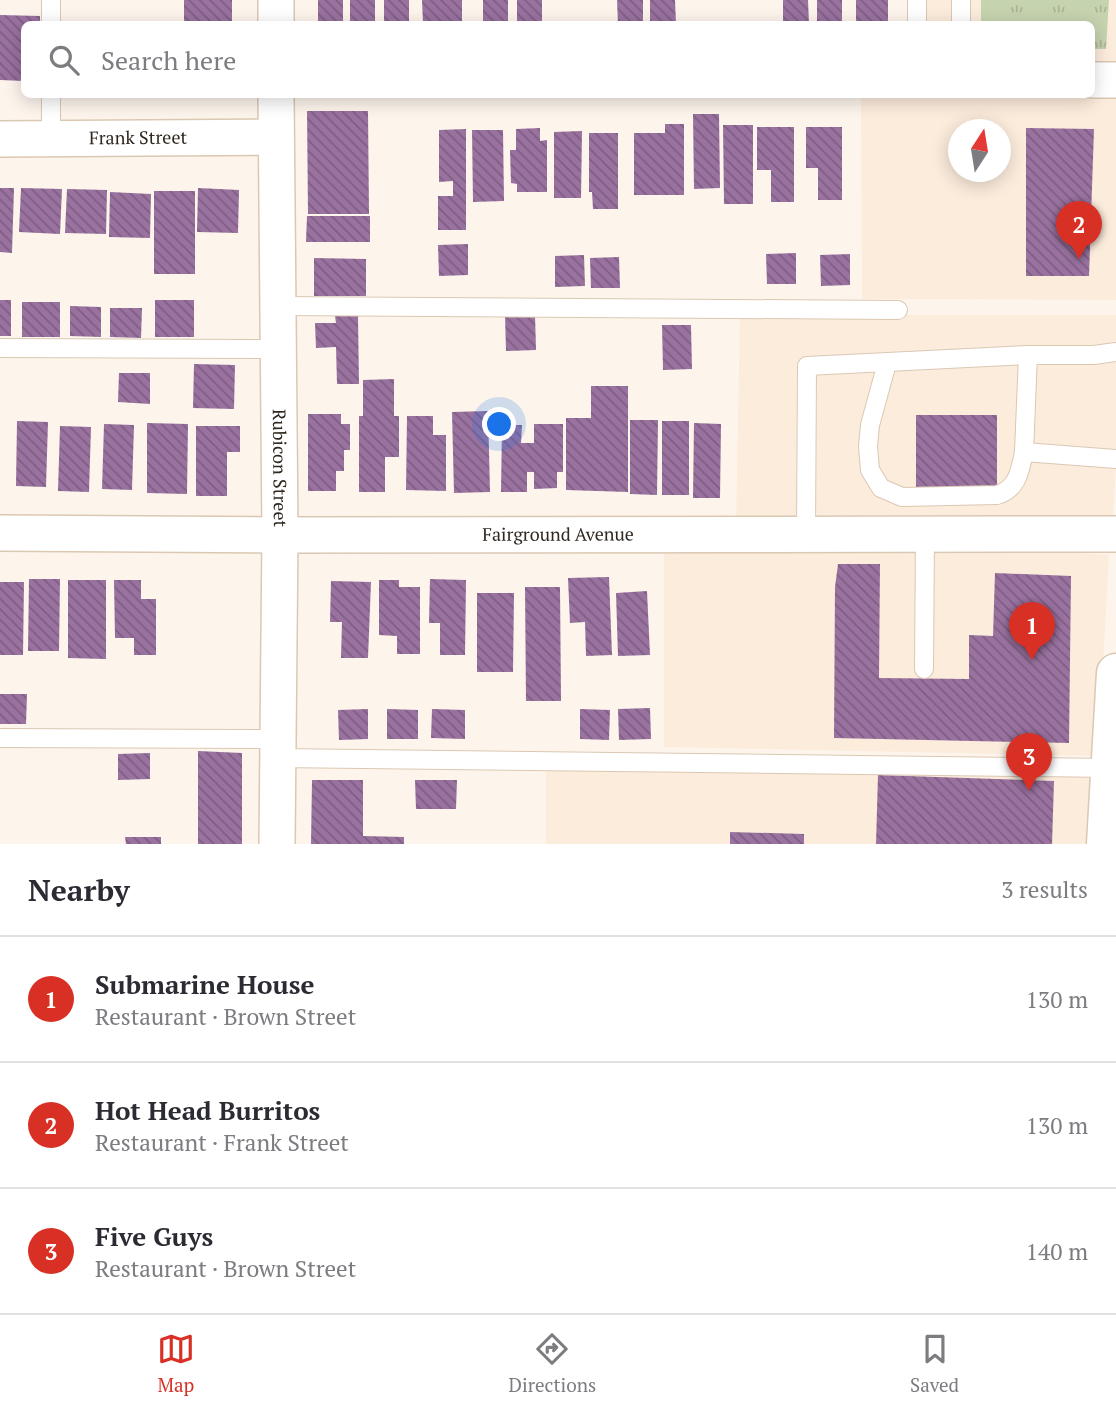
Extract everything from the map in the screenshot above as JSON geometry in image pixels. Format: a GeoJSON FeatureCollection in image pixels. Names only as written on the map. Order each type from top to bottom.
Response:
{"type":"FeatureCollection","features":[{"type":"Feature","properties":{"kind":"street"},"geometry":{"type":"LineString","coordinates":[[276,0],[276,21]]}},
{"type":"Feature","properties":{"kind":"street"},"geometry":{"type":"LineString","coordinates":[[1095,80],[1116,80]]}},
{"type":"Feature","properties":{"kind":"street","name":"Rubicon Street"},"geometry":{"type":"LineString","coordinates":[[275,98],[280,535],[277,844]]}},
{"type":"Feature","properties":{"kind":"street","name":"Frank Street"},"geometry":{"type":"LineString","coordinates":[[0,139],[275,137]]}},
{"type":"Feature","properties":{"kind":"street","name":"Fairground Avenue"},"geometry":{"type":"LineString","coordinates":[[0,533],[1116,534]]}},
{"type":"Feature","properties":{"kind":"street"},"geometry":{"type":"LineString","coordinates":[[1110,834],[1116,673]]}},
{"type":"Feature","properties":{"kind":"lane"},"geometry":{"type":"LineString","coordinates":[[51,0],[51,21]]}},
{"type":"Feature","properties":{"kind":"lane"},"geometry":{"type":"LineString","coordinates":[[917,0],[917,21]]}},
{"type":"Feature","properties":{"kind":"lane"},"geometry":{"type":"LineString","coordinates":[[961,0],[961,21]]}},
{"type":"Feature","properties":{"kind":"lane"},"geometry":{"type":"LineString","coordinates":[[51,98],[51,139]]}},
{"type":"Feature","properties":{"kind":"lane"},"geometry":{"type":"LineString","coordinates":[[278,306],[898,310]]}},
{"type":"Feature","properties":{"kind":"lane"},"geometry":{"type":"LineString","coordinates":[[0,348],[278,349]]}},
{"type":"Feature","properties":{"kind":"lane"},"geometry":{"type":"LineString","coordinates":[[806,535],[807,366],[1116,352]]}},
{"type":"Feature","properties":{"kind":"lane"},"geometry":{"type":"LineString","coordinates":[[887,363],[870,425],[868,446],[870,470],[881,488],[902,497],[997,495],[1009,491],[1013,485],[1018,477],[1024,452],[1028,355]]}},
{"type":"Feature","properties":{"kind":"lane"},"geometry":{"type":"LineString","coordinates":[[1024,452],[1116,459]]}},
{"type":"Feature","properties":{"kind":"lane"},"geometry":{"type":"LineString","coordinates":[[924,669],[925,534]]}},
{"type":"Feature","properties":{"kind":"lane"},"geometry":{"type":"LineString","coordinates":[[0,738],[277,748],[1111,768]]}},
{"type":"Feature","properties":{"kind":"shaded area"},"geometry":{"type":"Polygon","coordinates":[[[917,0],[1116,0],[1116,73],[1095,73],[1095,21],[917,21],[917,0]]]}},
{"type":"Feature","properties":{"kind":"shaded area"},"geometry":{"type":"Polygon","coordinates":[[[1095,95],[1116,95],[1116,300],[862,299],[861,98],[1095,98],[1095,95]]]}},
{"type":"Feature","properties":{"kind":"shaded area"},"geometry":{"type":"Polygon","coordinates":[[[740,315],[1116,315],[1116,467],[1112,528],[736,526],[740,315]]]}},
{"type":"Feature","properties":{"kind":"shaded area"},"geometry":{"type":"Polygon","coordinates":[[[943,543],[1109,555],[1098,756],[664,747],[664,551],[943,543]]]}},
{"type":"Feature","properties":{"kind":"shaded area"},"geometry":{"type":"Polygon","coordinates":[[[546,762],[1095,774],[1091,844],[546,844],[546,762]]]}},
{"type":"Feature","properties":{"kind":"green space"},"geometry":{"type":"Polygon","coordinates":[[[981,0],[1109,0],[1106,49],[1095,49],[1095,21],[981,21],[981,0]]]}},
{"type":"Feature","properties":{"kind":"building"},"geometry":{"type":"Polygon","coordinates":[[[184,0],[232,0],[232,21],[184,21],[184,0]]]}},
{"type":"Feature","properties":{"kind":"building"},"geometry":{"type":"Polygon","coordinates":[[[318,0],[343,0],[343,21],[318,21],[318,0]]]}},
{"type":"Feature","properties":{"kind":"building"},"geometry":{"type":"Polygon","coordinates":[[[350,0],[375,0],[375,21],[350,21],[350,0]]]}},
{"type":"Feature","properties":{"kind":"building"},"geometry":{"type":"Polygon","coordinates":[[[384,0],[409,0],[409,21],[384,21],[384,0]]]}},
{"type":"Feature","properties":{"kind":"building"},"geometry":{"type":"Polygon","coordinates":[[[422,0],[462,0],[462,21],[423,21],[422,0]]]}},
{"type":"Feature","properties":{"kind":"building"},"geometry":{"type":"Polygon","coordinates":[[[483,0],[508,0],[508,21],[483,21],[483,0]]]}},
{"type":"Feature","properties":{"kind":"building"},"geometry":{"type":"Polygon","coordinates":[[[517,0],[542,0],[542,21],[517,21],[517,0]]]}},
{"type":"Feature","properties":{"kind":"building"},"geometry":{"type":"Polygon","coordinates":[[[617,0],[643,0],[643,21],[618,21],[617,0]]]}},
{"type":"Feature","properties":{"kind":"building"},"geometry":{"type":"Polygon","coordinates":[[[650,0],[675,0],[676,21],[650,21],[650,0]]]}},
{"type":"Feature","properties":{"kind":"building"},"geometry":{"type":"Polygon","coordinates":[[[783,0],[808,0],[809,21],[783,21],[783,0]]]}},
{"type":"Feature","properties":{"kind":"building"},"geometry":{"type":"Polygon","coordinates":[[[817,0],[842,0],[842,21],[817,21],[817,0]]]}},
{"type":"Feature","properties":{"kind":"building"},"geometry":{"type":"Polygon","coordinates":[[[856,0],[888,0],[888,21],[856,21],[856,0]]]}},
{"type":"Feature","properties":{"kind":"building"},"geometry":{"type":"Polygon","coordinates":[[[0,15],[40,16],[40,21],[21,21],[21,81],[0,80],[0,15]]]}},
{"type":"Feature","properties":{"kind":"building"},"geometry":{"type":"Polygon","coordinates":[[[307,111],[368,111],[369,214],[308,214],[307,111]]]}},
{"type":"Feature","properties":{"kind":"building"},"geometry":{"type":"Polygon","coordinates":[[[693,114],[719,114],[720,188],[694,189],[693,114]]]}},
{"type":"Feature","properties":{"kind":"building"},"geometry":{"type":"Polygon","coordinates":[[[665,124],[684,124],[684,195],[634,195],[634,133],[665,133],[665,124]]]}},
{"type":"Feature","properties":{"kind":"building"},"geometry":{"type":"Polygon","coordinates":[[[723,125],[753,125],[753,204],[724,204],[723,125]]]}},
{"type":"Feature","properties":{"kind":"building"},"geometry":{"type":"Polygon","coordinates":[[[757,127],[794,127],[794,202],[771,202],[771,170],[757,170],[757,127]]]}},
{"type":"Feature","properties":{"kind":"building"},"geometry":{"type":"Polygon","coordinates":[[[806,127],[842,127],[842,200],[818,200],[818,168],[806,168],[806,127]]]}},
{"type":"Feature","properties":{"kind":"building"},"geometry":{"type":"Polygon","coordinates":[[[540,128],[540,141],[547,140],[547,192],[517,192],[517,184],[511,183],[510,150],[516,150],[516,129],[540,128]]]}},
{"type":"Feature","properties":{"kind":"building"},"geometry":{"type":"Polygon","coordinates":[[[1026,128],[1094,129],[1089,276],[1026,276],[1026,128]]]}},
{"type":"Feature","properties":{"kind":"building"},"geometry":{"type":"Polygon","coordinates":[[[466,129],[466,230],[438,230],[438,196],[453,196],[453,181],[439,182],[439,130],[466,129]]]}},
{"type":"Feature","properties":{"kind":"building"},"geometry":{"type":"Polygon","coordinates":[[[472,130],[503,130],[504,201],[473,202],[472,130]]]}},
{"type":"Feature","properties":{"kind":"building"},"geometry":{"type":"Polygon","coordinates":[[[582,131],[581,198],[554,198],[554,132],[582,131]]]}},
{"type":"Feature","properties":{"kind":"building"},"geometry":{"type":"Polygon","coordinates":[[[589,133],[618,133],[618,209],[593,209],[592,192],[589,192],[589,133]]]}},
{"type":"Feature","properties":{"kind":"building"},"geometry":{"type":"Polygon","coordinates":[[[0,188],[14,188],[12,253],[0,252],[0,188]]]}},
{"type":"Feature","properties":{"kind":"building"},"geometry":{"type":"Polygon","coordinates":[[[21,188],[62,189],[60,234],[19,232],[21,188]]]}},
{"type":"Feature","properties":{"kind":"building"},"geometry":{"type":"Polygon","coordinates":[[[198,188],[239,190],[238,233],[197,232],[198,188]]]}},
{"type":"Feature","properties":{"kind":"building"},"geometry":{"type":"Polygon","coordinates":[[[67,189],[107,190],[106,234],[65,233],[67,189]]]}},
{"type":"Feature","properties":{"kind":"building"},"geometry":{"type":"Polygon","coordinates":[[[154,191],[195,191],[195,274],[154,274],[154,191]]]}},
{"type":"Feature","properties":{"kind":"building"},"geometry":{"type":"Polygon","coordinates":[[[110,192],[151,194],[150,238],[109,237],[110,192]]]}},
{"type":"Feature","properties":{"kind":"building"},"geometry":{"type":"Polygon","coordinates":[[[307,216],[370,216],[370,242],[306,242],[307,216]]]}},
{"type":"Feature","properties":{"kind":"building"},"geometry":{"type":"Polygon","coordinates":[[[468,244],[468,275],[439,276],[438,245],[468,244]]]}},
{"type":"Feature","properties":{"kind":"building"},"geometry":{"type":"Polygon","coordinates":[[[796,253],[796,284],[767,284],[766,254],[796,253]]]}},
{"type":"Feature","properties":{"kind":"building"},"geometry":{"type":"Polygon","coordinates":[[[850,254],[850,285],[821,286],[820,255],[850,254]]]}},
{"type":"Feature","properties":{"kind":"building"},"geometry":{"type":"Polygon","coordinates":[[[584,255],[585,286],[555,287],[555,256],[584,255]]]}},
{"type":"Feature","properties":{"kind":"building"},"geometry":{"type":"Polygon","coordinates":[[[619,257],[620,288],[591,288],[590,258],[619,257]]]}},
{"type":"Feature","properties":{"kind":"building"},"geometry":{"type":"Polygon","coordinates":[[[314,258],[366,259],[366,296],[314,296],[314,258]]]}},
{"type":"Feature","properties":{"kind":"building"},"geometry":{"type":"Polygon","coordinates":[[[0,300],[11,300],[11,336],[0,336],[0,300]]]}},
{"type":"Feature","properties":{"kind":"building"},"geometry":{"type":"Polygon","coordinates":[[[155,300],[194,300],[194,337],[155,337],[155,300]]]}},
{"type":"Feature","properties":{"kind":"building"},"geometry":{"type":"Polygon","coordinates":[[[22,302],[60,302],[60,337],[22,337],[22,302]]]}},
{"type":"Feature","properties":{"kind":"building"},"geometry":{"type":"Polygon","coordinates":[[[70,306],[101,307],[101,337],[70,336],[70,306]]]}},
{"type":"Feature","properties":{"kind":"building"},"geometry":{"type":"Polygon","coordinates":[[[110,308],[142,308],[141,338],[110,337],[110,308]]]}},
{"type":"Feature","properties":{"kind":"building"},"geometry":{"type":"Polygon","coordinates":[[[358,315],[359,384],[337,384],[336,347],[316,348],[315,323],[336,323],[335,316],[358,315]]]}},
{"type":"Feature","properties":{"kind":"building"},"geometry":{"type":"Polygon","coordinates":[[[505,315],[535,315],[536,350],[506,351],[505,315]]]}},
{"type":"Feature","properties":{"kind":"building"},"geometry":{"type":"Polygon","coordinates":[[[662,325],[691,325],[692,369],[663,370],[662,325]]]}},
{"type":"Feature","properties":{"kind":"building"},"geometry":{"type":"Polygon","coordinates":[[[194,364],[235,365],[234,409],[193,408],[194,364]]]}},
{"type":"Feature","properties":{"kind":"building"},"geometry":{"type":"Polygon","coordinates":[[[119,373],[150,373],[150,404],[118,402],[119,373]]]}},
{"type":"Feature","properties":{"kind":"building"},"geometry":{"type":"Polygon","coordinates":[[[394,379],[394,416],[399,416],[399,457],[385,457],[385,492],[359,492],[359,416],[363,416],[363,380],[394,379]]]}},
{"type":"Feature","properties":{"kind":"building"},"geometry":{"type":"Polygon","coordinates":[[[591,386],[628,386],[628,492],[566,490],[566,418],[591,418],[591,386]]]}},
{"type":"Feature","properties":{"kind":"building"},"geometry":{"type":"Polygon","coordinates":[[[488,411],[490,492],[454,493],[452,412],[488,411]]]}},
{"type":"Feature","properties":{"kind":"building"},"geometry":{"type":"Polygon","coordinates":[[[308,414],[341,414],[341,424],[350,424],[350,450],[344,450],[344,471],[336,471],[336,491],[308,491],[308,414]]]}},
{"type":"Feature","properties":{"kind":"building"},"geometry":{"type":"Polygon","coordinates":[[[916,415],[997,415],[997,487],[916,487],[916,415]]]}},
{"type":"Feature","properties":{"kind":"building"},"geometry":{"type":"Polygon","coordinates":[[[407,416],[433,416],[433,435],[446,435],[446,491],[406,490],[407,416]]]}},
{"type":"Feature","properties":{"kind":"building"},"geometry":{"type":"Polygon","coordinates":[[[630,420],[658,420],[657,495],[630,494],[630,420]]]}},
{"type":"Feature","properties":{"kind":"building"},"geometry":{"type":"Polygon","coordinates":[[[17,421],[48,422],[46,487],[16,486],[17,421]]]}},
{"type":"Feature","properties":{"kind":"building"},"geometry":{"type":"Polygon","coordinates":[[[662,421],[689,421],[689,495],[662,495],[662,421]]]}},
{"type":"Feature","properties":{"kind":"building"},"geometry":{"type":"Polygon","coordinates":[[[147,423],[188,424],[187,494],[147,493],[147,423]]]}},
{"type":"Feature","properties":{"kind":"building"},"geometry":{"type":"Polygon","coordinates":[[[694,423],[721,424],[720,498],[693,498],[694,423]]]}},
{"type":"Feature","properties":{"kind":"building"},"geometry":{"type":"Polygon","coordinates":[[[104,424],[134,425],[132,490],[102,489],[104,424]]]}},
{"type":"Feature","properties":{"kind":"building"},"geometry":{"type":"Polygon","coordinates":[[[534,424],[563,424],[563,472],[557,472],[557,488],[534,489],[534,472],[527,472],[527,492],[501,492],[502,425],[522,425],[521,443],[534,443],[534,424]]]}},
{"type":"Feature","properties":{"kind":"building"},"geometry":{"type":"Polygon","coordinates":[[[60,426],[91,427],[89,492],[58,491],[60,426]]]}},
{"type":"Feature","properties":{"kind":"building"},"geometry":{"type":"Polygon","coordinates":[[[196,426],[240,426],[240,452],[227,452],[227,496],[196,496],[196,426]]]}},
{"type":"Feature","properties":{"kind":"building"},"geometry":{"type":"Polygon","coordinates":[[[838,564],[880,564],[879,678],[969,679],[969,635],[993,636],[995,573],[1071,576],[1069,743],[834,738],[835,587],[838,564]]]}},
{"type":"Feature","properties":{"kind":"building"},"geometry":{"type":"Polygon","coordinates":[[[609,577],[612,655],[586,656],[585,622],[570,623],[568,578],[609,577]]]}},
{"type":"Feature","properties":{"kind":"building"},"geometry":{"type":"Polygon","coordinates":[[[29,579],[60,579],[59,651],[28,651],[29,579]]]}},
{"type":"Feature","properties":{"kind":"building"},"geometry":{"type":"Polygon","coordinates":[[[430,579],[466,580],[465,655],[440,655],[440,623],[429,623],[430,579]]]}},
{"type":"Feature","properties":{"kind":"building"},"geometry":{"type":"Polygon","coordinates":[[[68,580],[106,580],[106,659],[68,658],[68,580]]]}},
{"type":"Feature","properties":{"kind":"building"},"geometry":{"type":"Polygon","coordinates":[[[114,580],[141,580],[141,599],[156,599],[156,655],[134,655],[134,638],[115,638],[114,580]]]}},
{"type":"Feature","properties":{"kind":"building"},"geometry":{"type":"Polygon","coordinates":[[[379,580],[399,580],[399,587],[420,587],[420,654],[397,654],[397,636],[379,635],[379,580]]]}},
{"type":"Feature","properties":{"kind":"building"},"geometry":{"type":"Polygon","coordinates":[[[331,581],[371,582],[368,658],[341,658],[342,622],[330,622],[331,581]]]}},
{"type":"Feature","properties":{"kind":"building"},"geometry":{"type":"Polygon","coordinates":[[[0,582],[24,582],[23,655],[0,655],[0,582]]]}},
{"type":"Feature","properties":{"kind":"building"},"geometry":{"type":"Polygon","coordinates":[[[525,587],[560,587],[561,701],[526,701],[525,587]]]}},
{"type":"Feature","properties":{"kind":"building"},"geometry":{"type":"Polygon","coordinates":[[[647,591],[650,655],[618,656],[616,593],[647,591]]]}},
{"type":"Feature","properties":{"kind":"building"},"geometry":{"type":"Polygon","coordinates":[[[477,593],[514,593],[513,672],[477,672],[477,593]]]}},
{"type":"Feature","properties":{"kind":"building"},"geometry":{"type":"Polygon","coordinates":[[[0,694],[27,694],[26,724],[0,724],[0,694]]]}},
{"type":"Feature","properties":{"kind":"building"},"geometry":{"type":"Polygon","coordinates":[[[650,708],[651,739],[619,740],[618,709],[650,708]]]}},
{"type":"Feature","properties":{"kind":"building"},"geometry":{"type":"Polygon","coordinates":[[[368,709],[368,739],[339,740],[338,710],[368,709]]]}},
{"type":"Feature","properties":{"kind":"building"},"geometry":{"type":"Polygon","coordinates":[[[387,709],[418,710],[418,739],[387,739],[387,709]]]}},
{"type":"Feature","properties":{"kind":"building"},"geometry":{"type":"Polygon","coordinates":[[[432,709],[465,710],[465,739],[431,738],[432,709]]]}},
{"type":"Feature","properties":{"kind":"building"},"geometry":{"type":"Polygon","coordinates":[[[580,709],[610,710],[609,740],[580,739],[580,709]]]}},
{"type":"Feature","properties":{"kind":"building"},"geometry":{"type":"Polygon","coordinates":[[[198,751],[242,753],[242,844],[198,844],[198,751]]]}},
{"type":"Feature","properties":{"kind":"building"},"geometry":{"type":"Polygon","coordinates":[[[150,753],[150,779],[118,780],[118,754],[150,753]]]}},
{"type":"Feature","properties":{"kind":"building"},"geometry":{"type":"Polygon","coordinates":[[[878,775],[1054,781],[1052,844],[876,844],[878,775]]]}},
{"type":"Feature","properties":{"kind":"building"},"geometry":{"type":"Polygon","coordinates":[[[312,780],[363,780],[363,836],[404,837],[404,844],[311,844],[312,780]]]}},
{"type":"Feature","properties":{"kind":"building"},"geometry":{"type":"Polygon","coordinates":[[[415,780],[457,780],[456,809],[416,809],[415,780]]]}},
{"type":"Feature","properties":{"kind":"building"},"geometry":{"type":"Polygon","coordinates":[[[730,832],[804,834],[804,844],[730,844],[730,832]]]}},
{"type":"Feature","properties":{"kind":"building"},"geometry":{"type":"Polygon","coordinates":[[[125,837],[161,837],[161,844],[126,844],[125,837]]]}},
{"type":"Feature","properties":{"kind":"place","name":"Hot Head Burritos"},"geometry":{"type":"Point","coordinates":[1079,259]}},
{"type":"Feature","properties":{"kind":"place","name":"Submarine House"},"geometry":{"type":"Point","coordinates":[1032,660]}},
{"type":"Feature","properties":{"kind":"place","name":"Five Guys"},"geometry":{"type":"Point","coordinates":[1029,791]}}]}
